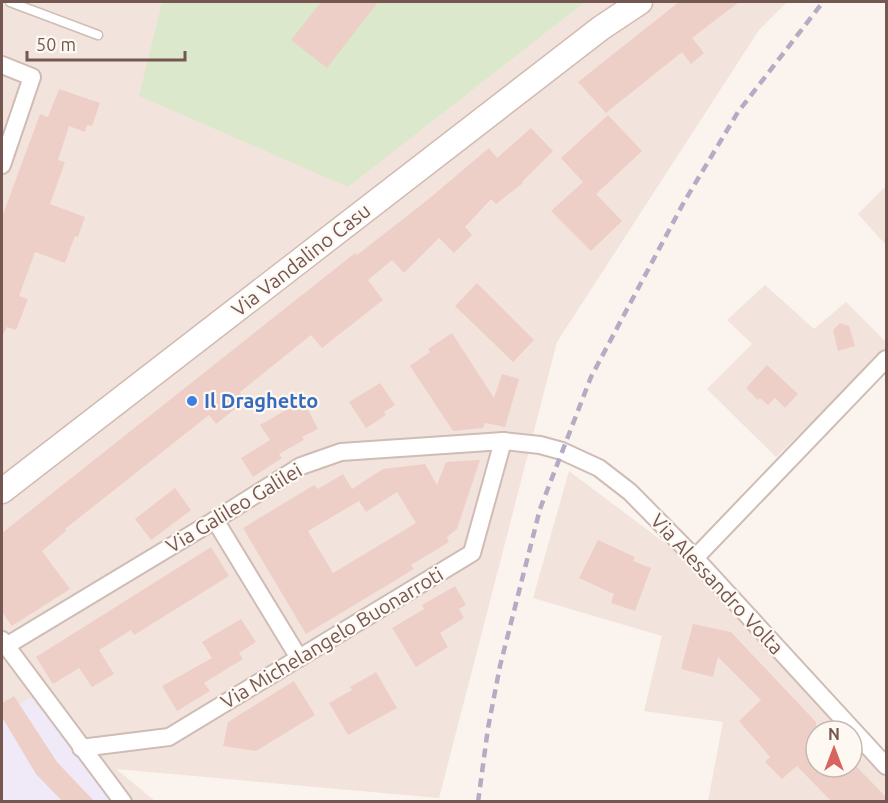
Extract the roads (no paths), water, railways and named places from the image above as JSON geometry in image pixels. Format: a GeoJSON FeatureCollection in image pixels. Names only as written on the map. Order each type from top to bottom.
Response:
{"type":"FeatureCollection","features":[{"type":"Feature","properties":{"kind":"main road","name":"Via Vandalino Casu"},"geometry":{"type":"LineString","coordinates":[[601,28],[615,2]]}},
{"type":"Feature","properties":{"kind":"main road","name":"Via Vandalino Casu"},"geometry":{"type":"LineString","coordinates":[[2,491],[601,28],[640,2]]}},
{"type":"Feature","properties":{"kind":"street"},"geometry":{"type":"LineString","coordinates":[[2,65],[32,77],[2,165]]}},
{"type":"Feature","properties":{"kind":"street"},"geometry":{"type":"LineString","coordinates":[[695,558],[886,359]]}},
{"type":"Feature","properties":{"kind":"street","name":"Via Galileo Galilei"},"geometry":{"type":"LineString","coordinates":[[4,643],[215,520],[301,466],[341,452],[503,441],[521,443]]}},
{"type":"Feature","properties":{"kind":"street","name":"Via Michelangelo Buonarroti"},"geometry":{"type":"LineString","coordinates":[[81,747],[169,737],[472,553],[503,441]]}},
{"type":"Feature","properties":{"kind":"street","name":"Via Alessandro Volta"},"geometry":{"type":"LineString","coordinates":[[521,443],[562,451],[599,468],[630,492],[695,558],[886,766]]}},
{"type":"Feature","properties":{"kind":"street"},"geometry":{"type":"LineString","coordinates":[[215,520],[298,658]]}},
{"type":"Feature","properties":{"kind":"street"},"geometry":{"type":"LineString","coordinates":[[4,643],[123,801]]}},
{"type":"Feature","properties":{"kind":"lane"},"geometry":{"type":"LineString","coordinates":[[10,2],[98,35]]}},
{"type":"Feature","properties":{"kind":"railway"},"geometry":{"type":"LineString","coordinates":[[478,802],[488,728],[500,666],[540,509],[591,377],[684,202],[738,112],[823,2]]}},
{"type":"Feature","properties":{"kind":"place","name":"Il Draghetto"},"geometry":{"type":"Point","coordinates":[192,401]}}]}
